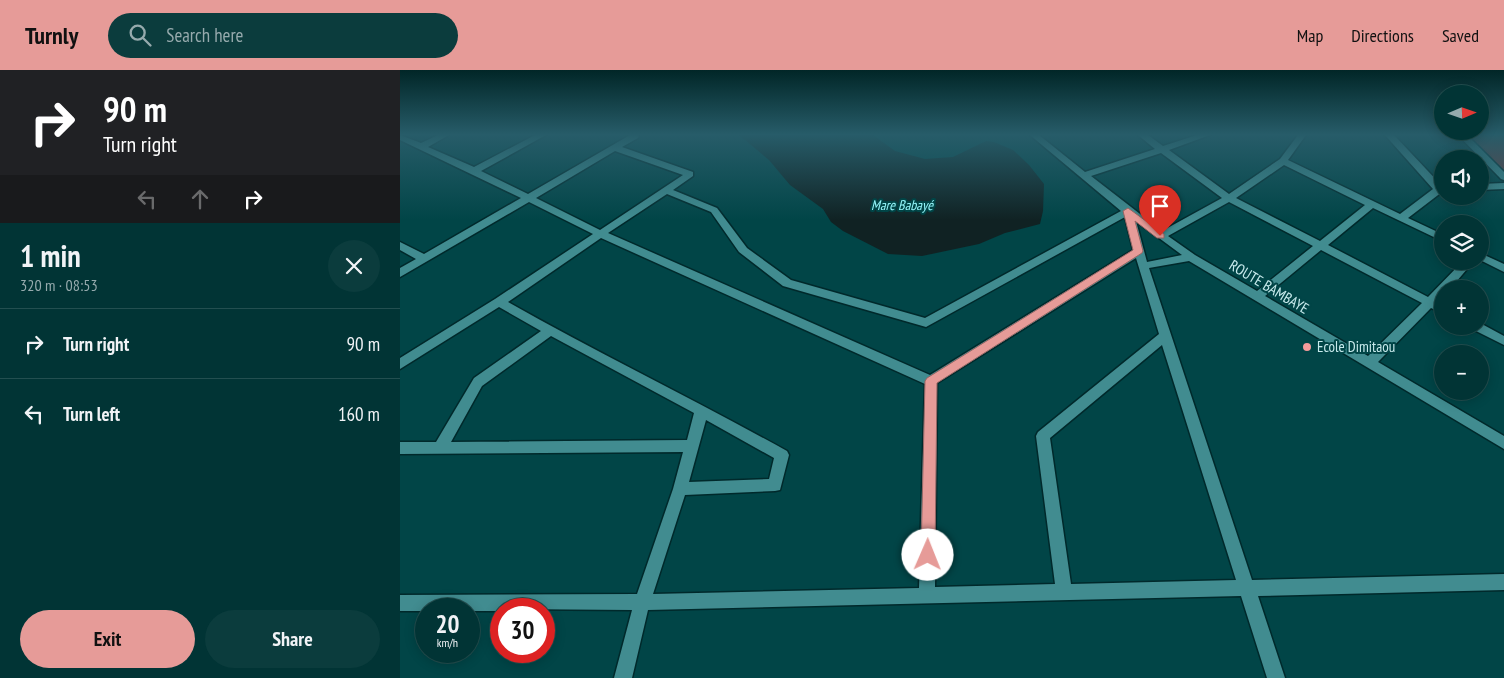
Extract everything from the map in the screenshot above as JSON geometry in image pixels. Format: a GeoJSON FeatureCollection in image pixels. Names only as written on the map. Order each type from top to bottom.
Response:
{"type":"FeatureCollection","features":[{"type":"Feature","properties":{"kind":"street"},"geometry":{"type":"LineString","coordinates":[[457,163],[601,234],[931,381]]}},
{"type":"Feature","properties":{"kind":"street"},"geometry":{"type":"LineString","coordinates":[[474,171],[488,163]]}},
{"type":"Feature","properties":{"kind":"street"},"geometry":{"type":"LineString","coordinates":[[400,273],[589,163]]}},
{"type":"Feature","properties":{"kind":"street"},"geometry":{"type":"LineString","coordinates":[[400,364],[499,302],[690,174],[660,163]]}},
{"type":"Feature","properties":{"kind":"street","name":"ROUTE BAMBAYE"},"geometry":{"type":"LineString","coordinates":[[1070,163],[1160,236],[1191,257],[1504,442]]}},
{"type":"Feature","properties":{"kind":"street"},"geometry":{"type":"LineString","coordinates":[[1085,175],[1120,163]]}},
{"type":"Feature","properties":{"kind":"street"},"geometry":{"type":"LineString","coordinates":[[1182,163],[1229,198],[1434,304]]}},
{"type":"Feature","properties":{"kind":"street"},"geometry":{"type":"LineString","coordinates":[[1160,236],[1229,198],[1280,163]]}},
{"type":"Feature","properties":{"kind":"street"},"geometry":{"type":"LineString","coordinates":[[1288,163],[1434,234]]}},
{"type":"Feature","properties":{"kind":"street"},"geometry":{"type":"LineString","coordinates":[[1416,163],[1434,182]]}},
{"type":"Feature","properties":{"kind":"street"},"geometry":{"type":"LineString","coordinates":[[1490,163],[1504,177]]}},
{"type":"Feature","properties":{"kind":"street"},"geometry":{"type":"LineString","coordinates":[[1489,187],[1504,186]]}},
{"type":"Feature","properties":{"kind":"street"},"geometry":{"type":"LineString","coordinates":[[666,190],[714,210],[743,250],[787,283],[926,323],[1128,211],[1138,251],[1276,678]]}},
{"type":"Feature","properties":{"kind":"street"},"geometry":{"type":"LineString","coordinates":[[1401,218],[1434,194]]}},
{"type":"Feature","properties":{"kind":"street"},"geometry":{"type":"LineString","coordinates":[[1257,296],[1372,204]]}},
{"type":"Feature","properties":{"kind":"street"},"geometry":{"type":"LineString","coordinates":[[400,245],[424,259]]}},
{"type":"Feature","properties":{"kind":"street"},"geometry":{"type":"LineString","coordinates":[[931,381],[1138,251]]}},
{"type":"Feature","properties":{"kind":"street"},"geometry":{"type":"LineString","coordinates":[[1143,266],[1191,257]]}},
{"type":"Feature","properties":{"kind":"street"},"geometry":{"type":"LineString","coordinates":[[1489,260],[1504,268]]}},
{"type":"Feature","properties":{"kind":"street"},"geometry":{"type":"LineString","coordinates":[[1451,280],[1461,270]]}},
{"type":"Feature","properties":{"kind":"street"},"geometry":{"type":"LineString","coordinates":[[1369,363],[1434,299]]}},
{"type":"Feature","properties":{"kind":"street"},"geometry":{"type":"LineString","coordinates":[[499,302],[550,331],[702,410],[782,455],[775,485],[680,489]]}},
{"type":"Feature","properties":{"kind":"street"},"geometry":{"type":"LineString","coordinates":[[440,448],[478,382],[550,331]]}},
{"type":"Feature","properties":{"kind":"street"},"geometry":{"type":"LineString","coordinates":[[1489,333],[1504,341]]}},
{"type":"Feature","properties":{"kind":"street"},"geometry":{"type":"LineString","coordinates":[[1064,592],[1043,436],[1166,336]]}},
{"type":"Feature","properties":{"kind":"street"},"geometry":{"type":"LineString","coordinates":[[927,594],[931,381]]}},
{"type":"Feature","properties":{"kind":"street"},"geometry":{"type":"LineString","coordinates":[[623,678],[642,602],[680,489],[702,410]]}},
{"type":"Feature","properties":{"kind":"street"},"geometry":{"type":"LineString","coordinates":[[400,448],[692,446]]}},
{"type":"Feature","properties":{"kind":"street"},"geometry":{"type":"LineString","coordinates":[[400,603],[642,602],[1504,582]]}},
{"type":"Feature","properties":{"kind":"shaded area"},"geometry":{"type":"Polygon","coordinates":[[[1497,163],[1504,163],[1504,170],[1497,163]]]}},
{"type":"Feature","properties":{"kind":"water","name":"Mare Babayé"},"geometry":{"type":"Polygon","coordinates":[[[772,163],[1027,163],[1044,184],[1043,211],[1040,224],[1005,233],[979,244],[922,256],[888,254],[843,231],[831,222],[823,209],[790,185],[772,163]]]}},
{"type":"Feature","properties":{"kind":"place","name":"Ecole Dimitaou"},"geometry":{"type":"Point","coordinates":[1307,347]}},
{"type":"Feature","properties":{"kind":"route"},"geometry":{"type":"LineString","coordinates":[[928,555],[931,381],[1138,251],[1128,211],[1160,236]]}}]}
